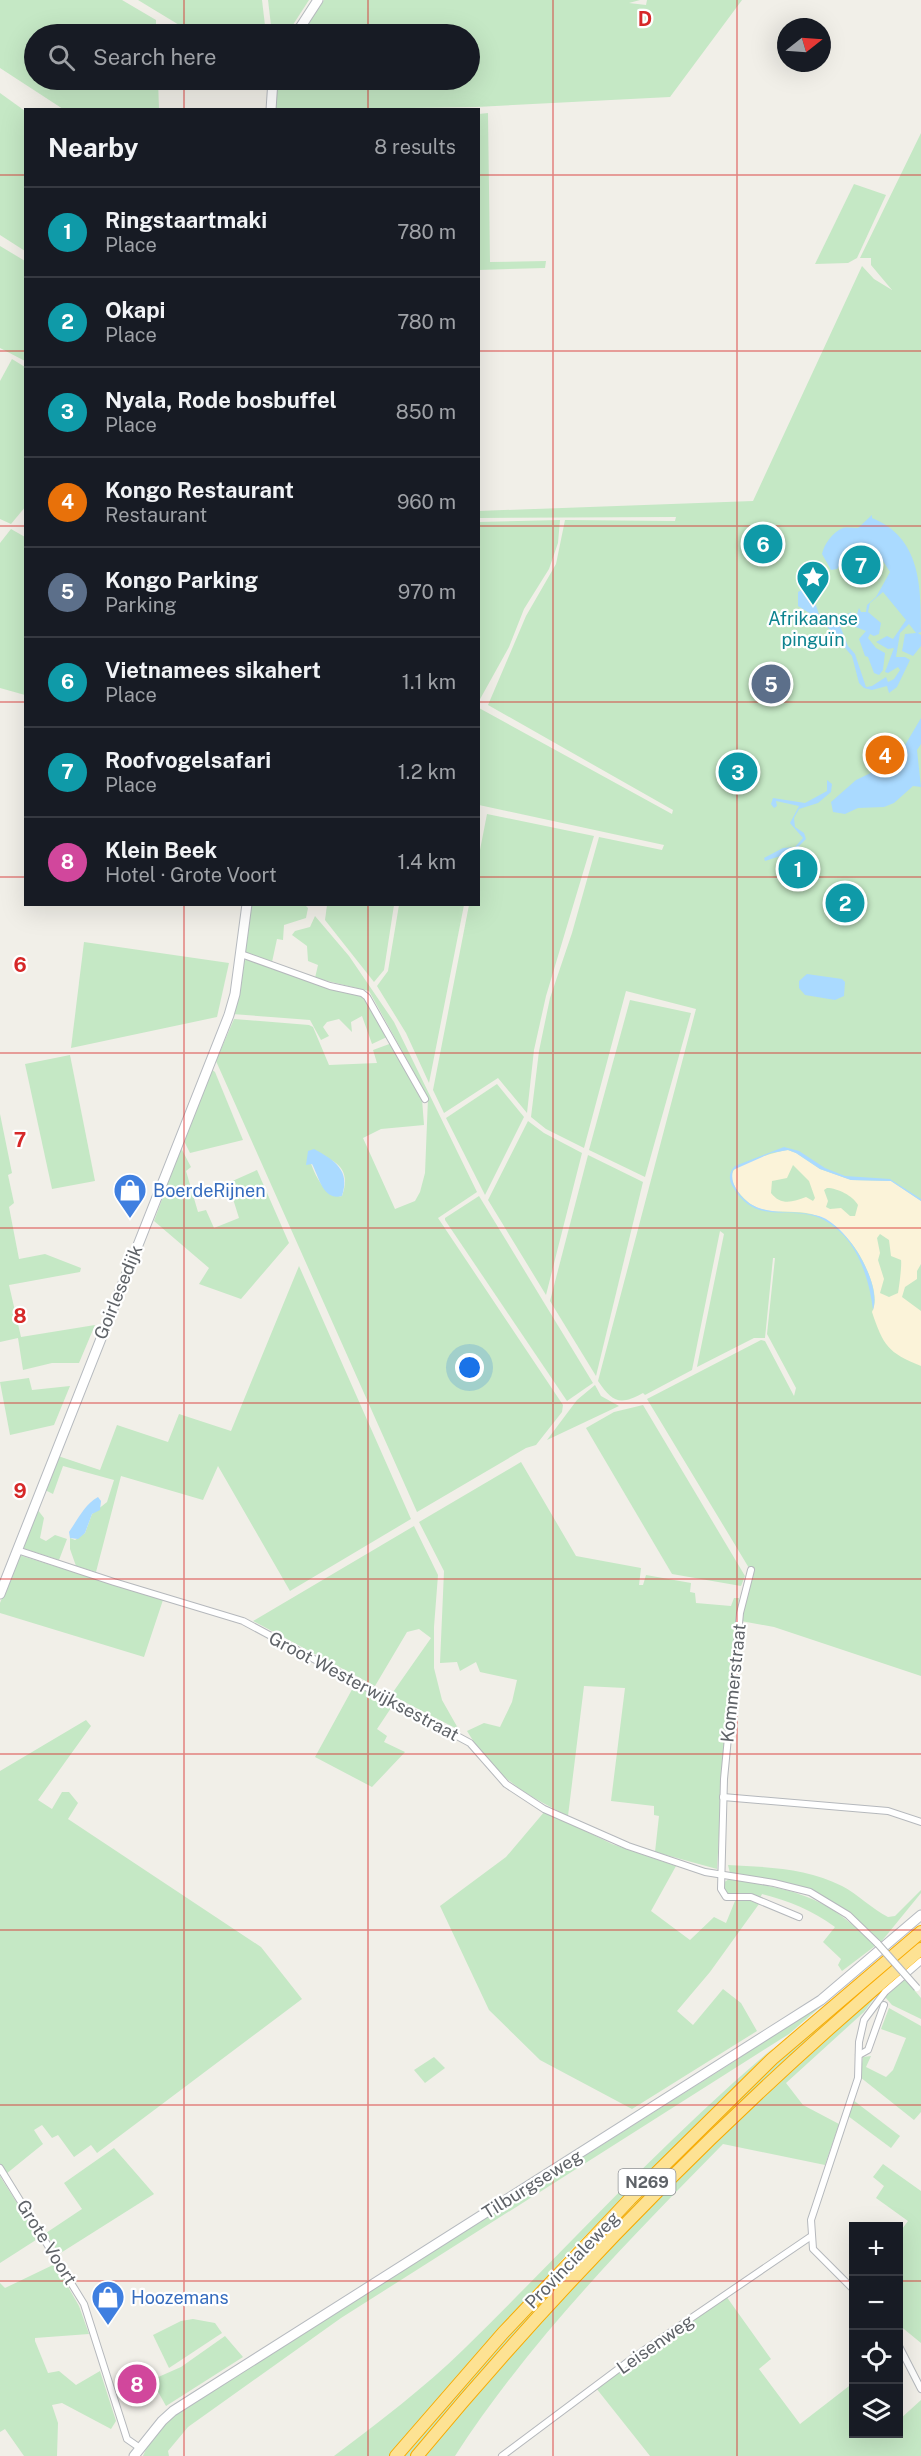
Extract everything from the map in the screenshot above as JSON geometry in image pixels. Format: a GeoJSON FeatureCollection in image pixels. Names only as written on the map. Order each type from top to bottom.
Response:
{"type":"FeatureCollection","features":[{"type":"Feature","properties":{"kind":"highway","name":"Provincialeweg"},"geometry":{"type":"LineString","coordinates":[[396,2456],[503,2333],[653,2176],[772,2059],[921,1932]]}},
{"type":"Feature","properties":{"kind":"highway","name":"Provincialeweg"},"geometry":{"type":"LineString","coordinates":[[417,2456],[513,2344],[639,2211],[851,2008],[921,1950]]}},
{"type":"Feature","properties":{"kind":"street"},"geometry":{"type":"LineString","coordinates":[[302,24],[318,0]]}},
{"type":"Feature","properties":{"kind":"street"},"geometry":{"type":"LineString","coordinates":[[271,108],[272,90]]}},
{"type":"Feature","properties":{"kind":"street","name":"Goirlesedijk"},"geometry":{"type":"LineString","coordinates":[[0,1594],[229,1016],[235,994],[247,906]]}},
{"type":"Feature","properties":{"kind":"street"},"geometry":{"type":"LineString","coordinates":[[241,954],[368,997],[424,1099]]}},
{"type":"Feature","properties":{"kind":"street","name":"Groot Westerwijksestraat"},"geometry":{"type":"LineString","coordinates":[[17,1550],[243,1621],[470,1743],[506,1784],[544,1809],[628,1846],[721,1875],[774,1883],[810,1892],[848,1915],[878,1944],[919,1990]]}},
{"type":"Feature","properties":{"kind":"street","name":"Kommerstraat"},"geometry":{"type":"LineString","coordinates":[[721,1875],[723,1797],[738,1634],[744,1590],[751,1570]]}},
{"type":"Feature","properties":{"kind":"street"},"geometry":{"type":"LineString","coordinates":[[723,1797],[888,1811],[921,1822]]}},
{"type":"Feature","properties":{"kind":"street"},"geometry":{"type":"LineString","coordinates":[[721,1875],[721,1889],[726,1897],[751,1897],[799,1917]]}},
{"type":"Feature","properties":{"kind":"street","name":"Tilburgseweg"},"geometry":{"type":"LineString","coordinates":[[138,2453],[173,2411],[821,2000],[921,1915]]}},
{"type":"Feature","properties":{"kind":"street"},"geometry":{"type":"LineString","coordinates":[[849,2285],[813,2249],[810,2237],[814,2210],[855,2088],[864,2020],[876,2002],[921,1961]]}},
{"type":"Feature","properties":{"kind":"street"},"geometry":{"type":"LineString","coordinates":[[876,2002],[892,2009]]}},
{"type":"Feature","properties":{"kind":"street"},"geometry":{"type":"LineString","coordinates":[[859,2055],[868,2050],[884,2005]]}},
{"type":"Feature","properties":{"kind":"street","name":"Grote Voort"},"geometry":{"type":"LineString","coordinates":[[0,2168],[80,2294],[97,2339],[127,2439],[138,2453]]}},
{"type":"Feature","properties":{"kind":"street","name":"Leisenweg"},"geometry":{"type":"LineString","coordinates":[[502,2456],[637,2355],[810,2237]]}},
{"type":"Feature","properties":{"kind":"street"},"geometry":{"type":"LineString","coordinates":[[903,2354],[921,2389]]}},
{"type":"Feature","properties":{"kind":"green space"},"geometry":{"type":"Polygon","coordinates":[[[0,0],[122,0],[156,20],[156,24],[24,24],[24,84],[0,68],[0,0]]]}},
{"type":"Feature","properties":{"kind":"green space"},"geometry":{"type":"Polygon","coordinates":[[[138,0],[262,0],[265,24],[178,24],[138,0]]]}},
{"type":"Feature","properties":{"kind":"green space"},"geometry":{"type":"Polygon","coordinates":[[[268,0],[309,0],[293,24],[271,24],[268,0]]]}},
{"type":"Feature","properties":{"kind":"green space"},"geometry":{"type":"Polygon","coordinates":[[[324,0],[640,0],[629,3],[646,5],[647,0],[742,0],[670,97],[476,107],[275,108],[277,90],[480,90],[480,24],[308,24],[324,0]]]}},
{"type":"Feature","properties":{"kind":"green space"},"geometry":{"type":"Polygon","coordinates":[[[34,90],[158,90],[159,108],[61,108],[34,90]]]}},
{"type":"Feature","properties":{"kind":"green space"},"geometry":{"type":"Polygon","coordinates":[[[0,93],[24,110],[24,250],[0,235],[0,93]]]}},
{"type":"Feature","properties":{"kind":"green space"},"geometry":{"type":"Polygon","coordinates":[[[488,113],[490,262],[546,261],[545,268],[480,270],[480,114],[488,113]]]}},
{"type":"Feature","properties":{"kind":"green space"},"geometry":{"type":"Polygon","coordinates":[[[921,133],[921,1676],[774,1627],[741,1621],[749,1568],[647,1399],[761,1340],[765,1341],[794,1396],[796,1388],[767,1334],[775,1258],[773,1258],[765,1338],[754,1338],[697,1367],[724,1234],[720,1231],[692,1370],[645,1395],[643,1393],[628,1400],[617,1400],[612,1397],[598,1381],[696,1009],[626,991],[584,1148],[546,1129],[531,1117],[539,1051],[550,998],[572,933],[599,837],[662,850],[664,845],[480,805],[480,709],[672,814],[673,810],[488,705],[526,616],[556,564],[565,520],[675,521],[676,517],[480,518],[480,511],[753,501],[862,266],[874,279],[892,290],[871,265],[871,258],[860,258],[921,133]]]}},
{"type":"Feature","properties":{"kind":"green space"},"geometry":{"type":"Polygon","coordinates":[[[854,184],[886,195],[857,258],[848,263],[815,264],[854,184]]]}},
{"type":"Feature","properties":{"kind":"green space"},"geometry":{"type":"Polygon","coordinates":[[[0,246],[24,260],[24,360],[0,348],[0,246]]]}},
{"type":"Feature","properties":{"kind":"green space"},"geometry":{"type":"Polygon","coordinates":[[[12,359],[24,366],[24,508],[11,524],[0,519],[0,381],[12,359]]]}},
{"type":"Feature","properties":{"kind":"green space"},"geometry":{"type":"Polygon","coordinates":[[[560,520],[558,543],[549,569],[524,609],[509,647],[480,699],[480,522],[560,520]]]}},
{"type":"Feature","properties":{"kind":"green space"},"geometry":{"type":"Polygon","coordinates":[[[11,529],[24,536],[24,695],[0,688],[0,543],[11,529]]]}},
{"type":"Feature","properties":{"kind":"green space"},"geometry":{"type":"Polygon","coordinates":[[[487,814],[594,836],[546,996],[534,1050],[527,1113],[498,1078],[444,1113],[433,1090],[469,906],[480,906],[480,850],[487,814]]]}},
{"type":"Feature","properties":{"kind":"green space"},"geometry":{"type":"Polygon","coordinates":[[[251,906],[306,906],[308,908],[306,918],[284,925],[283,940],[277,939],[272,962],[245,953],[251,906]]]}},
{"type":"Feature","properties":{"kind":"green space"},"geometry":{"type":"Polygon","coordinates":[[[327,906],[394,906],[384,970],[374,982],[325,920],[327,906]]]}},
{"type":"Feature","properties":{"kind":"green space"},"geometry":{"type":"Polygon","coordinates":[[[399,906],[464,906],[429,1083],[406,1033],[377,986],[388,971],[399,906]]]}},
{"type":"Feature","properties":{"kind":"green space"},"geometry":{"type":"Polygon","coordinates":[[[315,916],[349,956],[394,1022],[477,1192],[438,1218],[563,1405],[562,1412],[536,1445],[526,1448],[417,1512],[216,1061],[234,1019],[309,1025],[313,1027],[329,1065],[377,1063],[373,1050],[392,1043],[422,1099],[424,1125],[381,1129],[363,1138],[395,1209],[415,1201],[425,1173],[428,1098],[369,991],[315,978],[318,965],[308,961],[307,946],[292,935],[295,931],[310,927],[315,916]],[[308,1151],[319,1181],[335,1196],[342,1196],[345,1177],[342,1170],[332,1161],[308,1151]]]}},
{"type":"Feature","properties":{"kind":"green space"},"geometry":{"type":"Polygon","coordinates":[[[84,942],[229,963],[217,1017],[71,1048],[84,942]]]}},
{"type":"Feature","properties":{"kind":"green space"},"geometry":{"type":"Polygon","coordinates":[[[249,959],[362,994],[389,1036],[372,1044],[362,1016],[351,1022],[352,1032],[339,1019],[327,1022],[323,1027],[329,1036],[321,1040],[310,1020],[232,1014],[243,961],[249,959]]]}},
{"type":"Feature","properties":{"kind":"green space"},"geometry":{"type":"Polygon","coordinates":[[[630,1000],[691,1013],[645,1177],[589,1150],[630,1000]]]}},
{"type":"Feature","properties":{"kind":"green space"},"geometry":{"type":"Polygon","coordinates":[[[70,1055],[95,1181],[52,1189],[25,1064],[70,1055]]]}},
{"type":"Feature","properties":{"kind":"green space"},"geometry":{"type":"Polygon","coordinates":[[[211,1069],[215,1072],[243,1140],[190,1153],[183,1139],[211,1069]]]}},
{"type":"Feature","properties":{"kind":"green space"},"geometry":{"type":"Polygon","coordinates":[[[497,1084],[524,1117],[485,1195],[446,1118],[497,1084]]]}},
{"type":"Feature","properties":{"kind":"green space"},"geometry":{"type":"Polygon","coordinates":[[[0,1114],[12,1173],[8,1175],[14,1203],[9,1207],[19,1259],[45,1254],[81,1268],[80,1272],[9,1285],[21,1337],[95,1325],[79,1363],[52,1363],[23,1370],[18,1338],[0,1342],[0,1114]]]}},
{"type":"Feature","properties":{"kind":"green space"},"geometry":{"type":"Polygon","coordinates":[[[528,1121],[544,1133],[582,1153],[546,1295],[488,1200],[528,1121]]]}},
{"type":"Feature","properties":{"kind":"green space"},"geometry":{"type":"Polygon","coordinates":[[[181,1148],[191,1167],[186,1171],[198,1212],[206,1210],[214,1228],[239,1218],[228,1183],[257,1170],[289,1243],[241,1299],[199,1284],[209,1268],[154,1221],[181,1148]]]}},
{"type":"Feature","properties":{"kind":"green space"},"geometry":{"type":"Polygon","coordinates":[[[588,1155],[643,1182],[596,1376],[550,1301],[588,1155]]]}},
{"type":"Feature","properties":{"kind":"green space"},"geometry":{"type":"Polygon","coordinates":[[[479,1196],[593,1383],[567,1401],[445,1220],[479,1196]]]}},
{"type":"Feature","properties":{"kind":"green space"},"geometry":{"type":"Polygon","coordinates":[[[299,1266],[411,1519],[290,1591],[218,1466],[203,1500],[121,1476],[96,1572],[76,1566],[70,1549],[70,1538],[75,1540],[85,1533],[92,1514],[107,1502],[114,1480],[63,1466],[53,1494],[45,1490],[58,1456],[100,1470],[117,1425],[168,1442],[179,1414],[231,1431],[299,1266]]]}},
{"type":"Feature","properties":{"kind":"green space"},"geometry":{"type":"Polygon","coordinates":[[[29,1378],[32,1390],[70,1386],[54,1425],[10,1435],[0,1382],[29,1378]]]}},
{"type":"Feature","properties":{"kind":"green space"},"geometry":{"type":"Polygon","coordinates":[[[595,1385],[601,1396],[619,1406],[547,1440],[577,1400],[595,1385]]]}},
{"type":"Feature","properties":{"kind":"green space"},"geometry":{"type":"Polygon","coordinates":[[[643,1405],[745,1576],[741,1586],[672,1574],[586,1428],[614,1412],[643,1405]]]}},
{"type":"Feature","properties":{"kind":"green space"},"geometry":{"type":"Polygon","coordinates":[[[521,1462],[576,1556],[641,1568],[639,1585],[643,1585],[646,1575],[691,1583],[690,1592],[695,1593],[696,1603],[731,1606],[734,1598],[739,1598],[723,1765],[717,1869],[655,1852],[659,1816],[654,1815],[654,1806],[611,1801],[625,1688],[584,1686],[568,1816],[537,1800],[510,1782],[487,1760],[467,1731],[484,1723],[500,1727],[512,1702],[517,1680],[480,1672],[476,1662],[460,1671],[457,1662],[440,1663],[444,1571],[419,1522],[521,1462]]]}},
{"type":"Feature","properties":{"kind":"green space"},"geometry":{"type":"Polygon","coordinates":[[[37,1509],[44,1518],[40,1538],[46,1541],[55,1535],[67,1539],[59,1560],[22,1548],[37,1509]]]}},
{"type":"Feature","properties":{"kind":"green space"},"geometry":{"type":"Polygon","coordinates":[[[414,1526],[438,1575],[434,1668],[442,1700],[459,1730],[391,1695],[431,1638],[419,1629],[407,1632],[375,1686],[253,1621],[414,1526]]]}},
{"type":"Feature","properties":{"kind":"green space"},"geometry":{"type":"Polygon","coordinates":[[[19,1555],[163,1600],[144,1657],[0,1613],[0,1603],[19,1555]]]}},
{"type":"Feature","properties":{"kind":"green space"},"geometry":{"type":"Polygon","coordinates":[[[355,1684],[393,1705],[377,1729],[387,1736],[384,1742],[405,1752],[372,1787],[315,1757],[355,1684]]]}},
{"type":"Feature","properties":{"kind":"green space"},"geometry":{"type":"Polygon","coordinates":[[[86,1720],[91,1726],[38,1800],[52,1809],[62,1792],[69,1792],[78,1803],[68,1819],[261,1947],[302,1999],[97,2153],[91,2145],[74,2157],[58,2135],[52,2138],[42,2125],[34,2130],[43,2144],[6,2174],[0,2165],[0,1771],[86,1720]]]}},
{"type":"Feature","properties":{"kind":"green space"},"geometry":{"type":"Polygon","coordinates":[[[545,1811],[612,1844],[676,1866],[651,1911],[690,1940],[714,1917],[726,1923],[735,1901],[748,1900],[759,1904],[710,1972],[677,2011],[693,2025],[723,1989],[741,2003],[757,2031],[632,2109],[540,2060],[489,2010],[440,1906],[506,1857],[545,1811]]]}},
{"type":"Feature","properties":{"kind":"green space"},"geometry":{"type":"Polygon","coordinates":[[[728,1865],[815,1875],[842,1886],[888,1917],[895,1916],[921,1890],[921,1893],[881,1942],[846,1911],[829,1900],[794,1886],[730,1873],[728,1865]]]}},
{"type":"Feature","properties":{"kind":"green space"},"geometry":{"type":"Polygon","coordinates":[[[729,1879],[792,1892],[825,1905],[875,1946],[842,1971],[838,1965],[841,1959],[823,1942],[835,1927],[809,1911],[772,1897],[762,1894],[760,1898],[727,1894],[723,1892],[723,1883],[729,1879]]]}},
{"type":"Feature","properties":{"kind":"green space"},"geometry":{"type":"Polygon","coordinates":[[[921,1938],[921,1945],[834,2016],[548,2298],[412,2456],[401,2456],[570,2263],[773,2065],[921,1938]]]}},
{"type":"Feature","properties":{"kind":"green space"},"geometry":{"type":"Polygon","coordinates":[[[857,1975],[789,2034],[341,2318],[188,2427],[168,2451],[169,2456],[143,2456],[154,2437],[180,2411],[735,2061],[857,1975]]]}},
{"type":"Feature","properties":{"kind":"green space"},"geometry":{"type":"Polygon","coordinates":[[[905,1979],[921,1998],[921,2019],[892,2005],[885,1997],[905,1979]]]}},
{"type":"Feature","properties":{"kind":"green space"},"geometry":{"type":"Polygon","coordinates":[[[882,1988],[864,2012],[786,2083],[803,2105],[839,2124],[825,2165],[723,2144],[616,2255],[547,2332],[484,2413],[455,2456],[423,2456],[536,2325],[619,2237],[749,2111],[882,1988]]]}},
{"type":"Feature","properties":{"kind":"green space"},"geometry":{"type":"Polygon","coordinates":[[[889,2008],[921,2026],[921,2112],[914,2120],[860,2077],[863,2057],[871,2056],[866,2067],[886,2077],[893,2070],[906,2038],[881,2029],[889,2008]]]}},
{"type":"Feature","properties":{"kind":"green space"},"geometry":{"type":"Polygon","coordinates":[[[773,2048],[568,2253],[390,2456],[334,2456],[449,2363],[654,2157],[732,2083],[773,2048]]]}},
{"type":"Feature","properties":{"kind":"green space"},"geometry":{"type":"Polygon","coordinates":[[[434,2057],[445,2068],[425,2083],[414,2070],[434,2057]]]}},
{"type":"Feature","properties":{"kind":"green space"},"geometry":{"type":"Polygon","coordinates":[[[853,2100],[900,2136],[891,2148],[848,2116],[853,2100]]]}},
{"type":"Feature","properties":{"kind":"green space"},"geometry":{"type":"Polygon","coordinates":[[[114,2148],[154,2194],[59,2254],[46,2233],[82,2209],[64,2183],[114,2148]]]}},
{"type":"Feature","properties":{"kind":"green space"},"geometry":{"type":"Polygon","coordinates":[[[883,2164],[921,2191],[921,2343],[903,2328],[903,2228],[908,2221],[876,2198],[884,2186],[873,2177],[883,2164]]]}},
{"type":"Feature","properties":{"kind":"green space"},"geometry":{"type":"Polygon","coordinates":[[[0,2176],[39,2238],[0,2263],[0,2176]]]}},
{"type":"Feature","properties":{"kind":"green space"},"geometry":{"type":"Polygon","coordinates":[[[55,2264],[79,2306],[89,2334],[35,2338],[35,2341],[48,2373],[59,2371],[76,2385],[100,2371],[116,2421],[111,2429],[62,2403],[52,2405],[58,2423],[57,2456],[24,2456],[5,2429],[0,2432],[0,2283],[5,2288],[55,2264]]]}},
{"type":"Feature","properties":{"kind":"green space"},"geometry":{"type":"Polygon","coordinates":[[[726,2296],[771,2359],[759,2369],[800,2424],[849,2386],[849,2438],[903,2438],[903,2416],[921,2400],[921,2456],[650,2456],[596,2388],[678,2327],[726,2296]]]}},
{"type":"Feature","properties":{"kind":"green space"},"geometry":{"type":"Polygon","coordinates":[[[193,2319],[215,2323],[222,2333],[169,2368],[153,2335],[181,2321],[193,2319]]]}},
{"type":"Feature","properties":{"kind":"green space"},"geometry":{"type":"Polygon","coordinates":[[[225,2336],[243,2357],[166,2406],[156,2388],[156,2378],[181,2367],[225,2336]]]}},
{"type":"Feature","properties":{"kind":"sand"},"geometry":{"type":"Polygon","coordinates":[[[788,1150],[820,1169],[851,1180],[891,1181],[921,1201],[921,1264],[917,1271],[917,1279],[905,1287],[902,1297],[921,1311],[921,1366],[901,1357],[884,1340],[872,1312],[875,1297],[863,1261],[851,1242],[835,1226],[806,1213],[758,1208],[748,1202],[736,1188],[732,1177],[736,1168],[753,1160],[788,1150]],[[793,1165],[787,1178],[772,1181],[771,1193],[783,1201],[806,1197],[813,1201],[815,1198],[809,1181],[793,1165]],[[836,1189],[824,1190],[828,1201],[826,1207],[841,1208],[850,1216],[855,1216],[858,1205],[853,1199],[836,1189]],[[880,1234],[877,1238],[880,1253],[878,1260],[884,1279],[880,1293],[889,1297],[898,1293],[901,1260],[891,1256],[889,1240],[880,1234]]]}},
{"type":"Feature","properties":{"kind":"water"},"geometry":{"type":"Polygon","coordinates":[[[872,515],[872,518],[888,527],[900,538],[909,551],[915,565],[920,598],[921,632],[918,633],[921,635],[921,646],[913,656],[902,651],[905,634],[916,633],[909,624],[900,633],[896,657],[905,657],[910,660],[897,687],[889,693],[887,686],[872,690],[864,688],[859,683],[852,656],[823,622],[814,626],[814,616],[798,606],[798,592],[814,583],[817,585],[814,600],[819,614],[826,617],[834,613],[839,619],[851,612],[847,624],[840,626],[848,646],[855,654],[866,687],[886,677],[888,682],[894,679],[900,670],[898,667],[888,673],[885,672],[894,648],[888,649],[876,642],[887,636],[893,639],[906,620],[883,592],[870,603],[868,612],[881,623],[879,634],[874,636],[870,634],[868,638],[876,648],[885,653],[883,670],[879,675],[874,673],[859,639],[866,631],[853,626],[859,608],[861,612],[866,612],[867,605],[876,597],[890,572],[883,561],[870,558],[864,549],[857,546],[837,569],[831,570],[822,554],[832,535],[843,528],[858,528],[872,515]]]}},
{"type":"Feature","properties":{"kind":"water"},"geometry":{"type":"Polygon","coordinates":[[[921,718],[921,744],[917,750],[921,787],[913,786],[894,803],[884,807],[858,808],[845,814],[833,812],[831,802],[856,780],[879,769],[888,774],[921,718]]]}},
{"type":"Feature","properties":{"kind":"water"},"geometry":{"type":"Polygon","coordinates":[[[827,780],[832,784],[831,792],[818,803],[799,809],[794,818],[795,827],[804,833],[806,839],[793,852],[765,861],[764,858],[783,848],[795,847],[803,838],[790,823],[799,806],[776,801],[777,806],[774,808],[771,804],[773,798],[805,803],[827,791],[827,780]]]}},
{"type":"Feature","properties":{"kind":"water"},"geometry":{"type":"Polygon","coordinates":[[[797,856],[801,862],[813,867],[811,883],[794,891],[790,888],[790,872],[778,865],[782,859],[797,856]]]}},
{"type":"Feature","properties":{"kind":"water"},"geometry":{"type":"Polygon","coordinates":[[[807,974],[842,979],[845,982],[844,996],[835,1000],[805,995],[799,988],[799,981],[807,974]]]}},
{"type":"Feature","properties":{"kind":"water"},"geometry":{"type":"Polygon","coordinates":[[[784,1147],[799,1151],[825,1168],[845,1176],[890,1179],[921,1201],[891,1181],[851,1180],[820,1169],[788,1150],[771,1153],[733,1170],[733,1181],[738,1192],[746,1201],[765,1210],[778,1212],[775,1212],[764,1211],[742,1199],[730,1181],[731,1171],[735,1166],[784,1147]]]}},
{"type":"Feature","properties":{"kind":"water"},"geometry":{"type":"Polygon","coordinates":[[[314,1149],[339,1167],[344,1179],[342,1196],[336,1197],[326,1192],[312,1164],[306,1165],[308,1151],[314,1149]]]}},
{"type":"Feature","properties":{"kind":"water"},"geometry":{"type":"Polygon","coordinates":[[[804,1214],[819,1216],[829,1221],[840,1230],[860,1255],[872,1285],[873,1310],[859,1259],[845,1237],[824,1220],[804,1214]]]}},
{"type":"Feature","properties":{"kind":"water"},"geometry":{"type":"Polygon","coordinates":[[[98,1497],[101,1501],[100,1510],[92,1514],[85,1533],[78,1539],[70,1538],[69,1532],[79,1517],[98,1497]]]}},
{"type":"Feature","properties":{"kind":"place","name":"Vietnamees sikahert"},"geometry":{"type":"Point","coordinates":[763,544]}},
{"type":"Feature","properties":{"kind":"place","name":"Roofvogelsafari"},"geometry":{"type":"Point","coordinates":[861,565]}},
{"type":"Feature","properties":{"kind":"place","name":"Afrikaanse pinguïn"},"geometry":{"type":"Point","coordinates":[813,606]}},
{"type":"Feature","properties":{"kind":"place","name":"Kongo Parking"},"geometry":{"type":"Point","coordinates":[771,684]}},
{"type":"Feature","properties":{"kind":"place","name":"Kongo Restaurant"},"geometry":{"type":"Point","coordinates":[885,755]}},
{"type":"Feature","properties":{"kind":"place","name":"Nyala, Rode bosbuffel"},"geometry":{"type":"Point","coordinates":[738,772]}},
{"type":"Feature","properties":{"kind":"place","name":"Ringstaartmaki"},"geometry":{"type":"Point","coordinates":[798,869]}},
{"type":"Feature","properties":{"kind":"place","name":"Okapi"},"geometry":{"type":"Point","coordinates":[845,903]}},
{"type":"Feature","properties":{"kind":"place","name":"BoerdeRijnen"},"geometry":{"type":"Point","coordinates":[130,1219]}},
{"type":"Feature","properties":{"kind":"place","name":"Hoozemans"},"geometry":{"type":"Point","coordinates":[108,2326]}},
{"type":"Feature","properties":{"kind":"place","name":"Klein Beek"},"geometry":{"type":"Point","coordinates":[137,2384]}}]}
